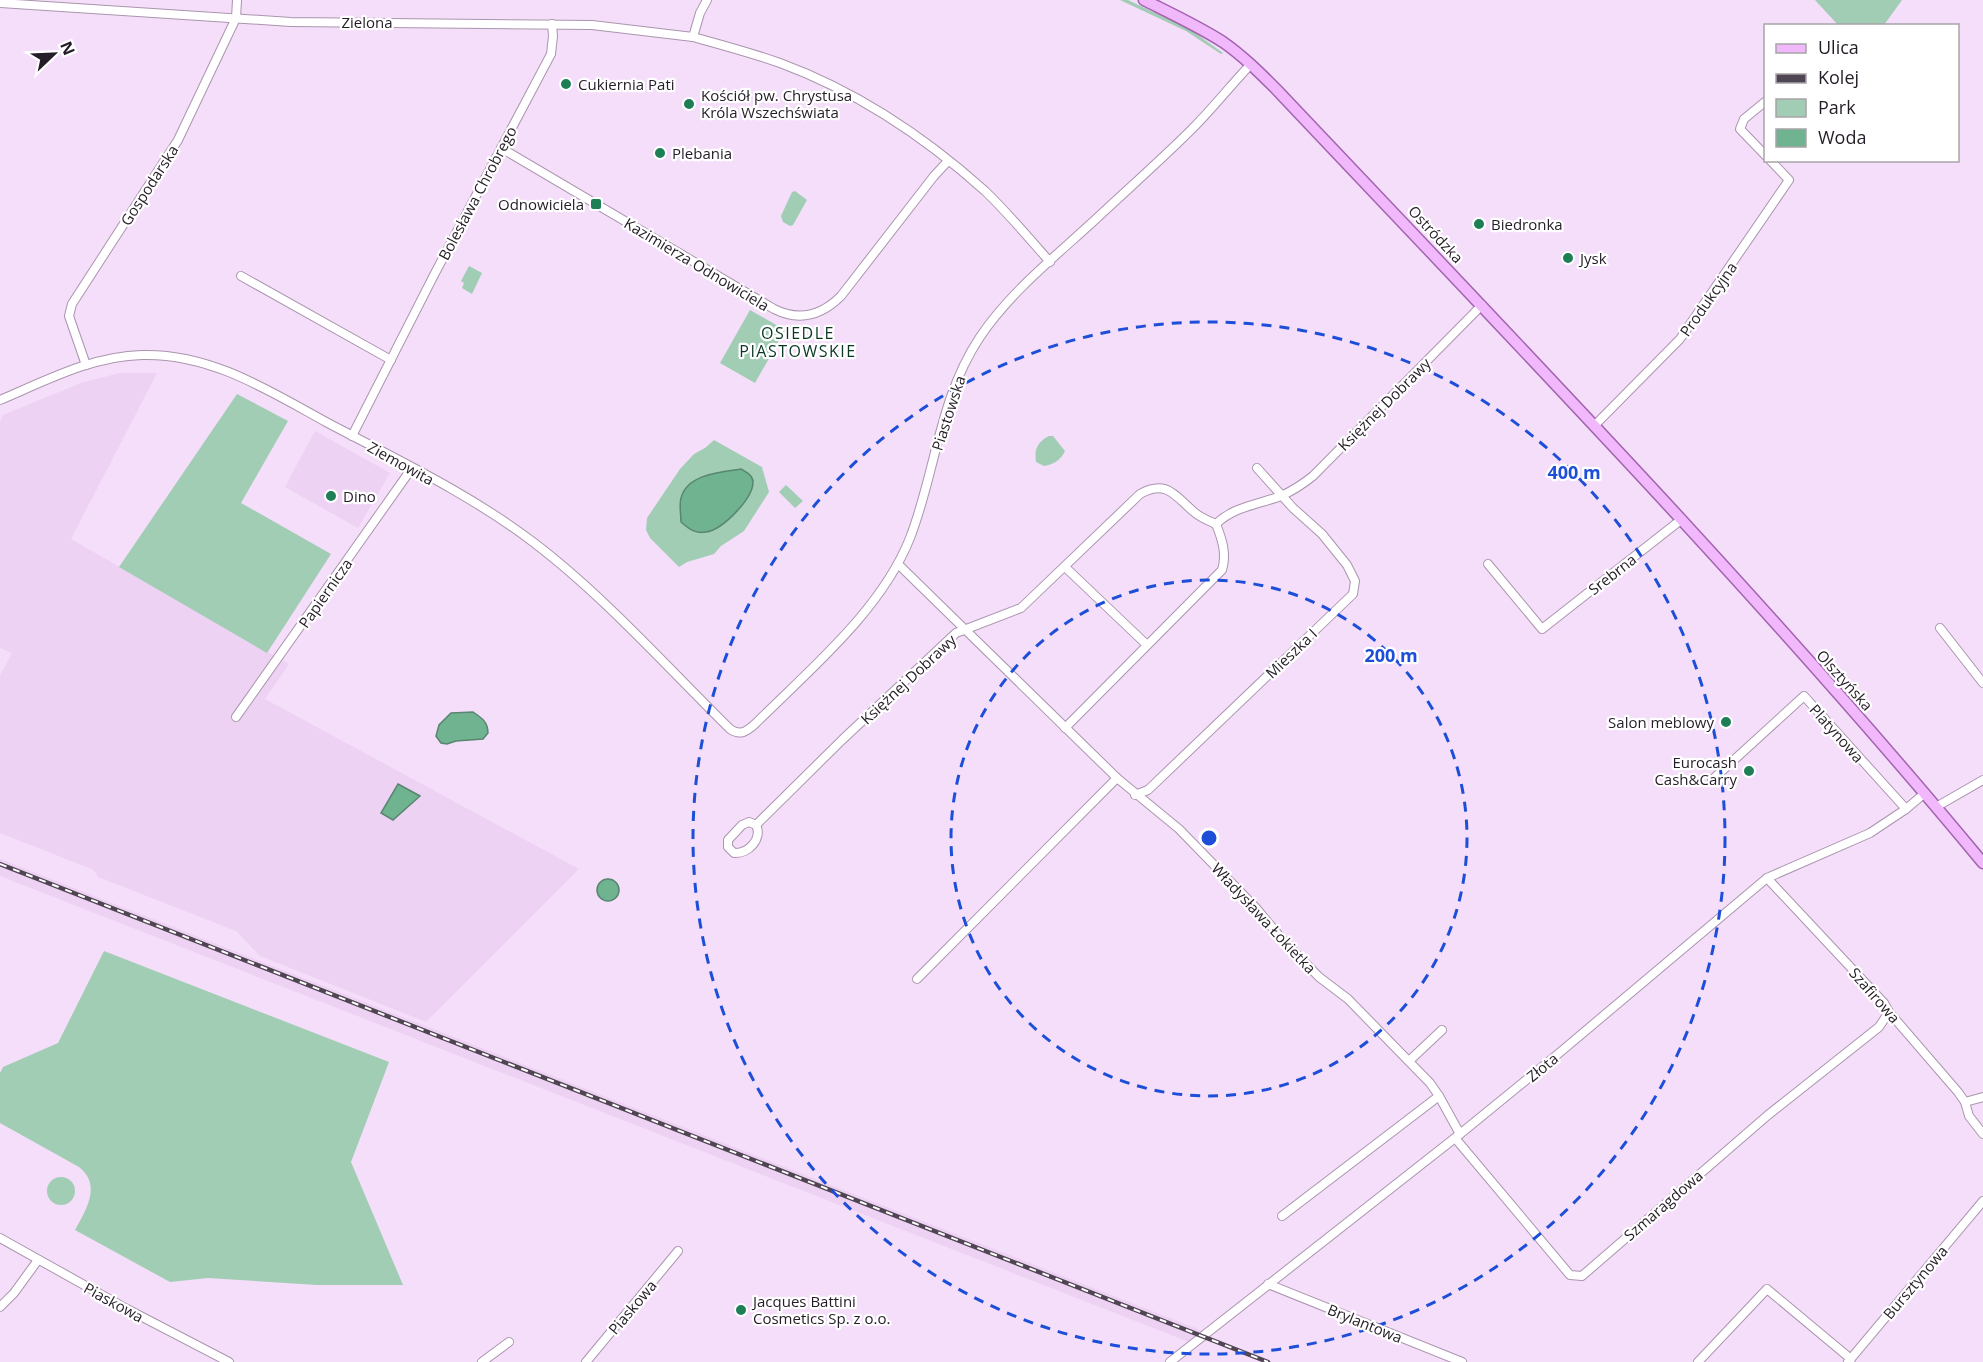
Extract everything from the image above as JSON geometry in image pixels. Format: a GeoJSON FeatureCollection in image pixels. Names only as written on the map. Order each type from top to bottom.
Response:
{"type":"FeatureCollection","features":[{"type":"Feature","properties":{"kind":"main road","name":"Ostródzka"},"geometry":{"type":"LineString","coordinates":[[1144,0],[1208,32],[1251,64],[1482,305],[1682,519]]}},
{"type":"Feature","properties":{"kind":"main road","name":"Olsztyńska"},"geometry":{"type":"LineString","coordinates":[[1682,519],[1925,793],[1983,863]]}},
{"type":"Feature","properties":{"kind":"street","name":"Gospodarska"},"geometry":{"type":"LineString","coordinates":[[86,365],[69,316],[72,304],[178,140],[236,18],[237,0]]}},
{"type":"Feature","properties":{"kind":"street"},"geometry":{"type":"LineString","coordinates":[[693,37],[700,13],[707,0]]}},
{"type":"Feature","properties":{"kind":"street","name":"Zielona"},"geometry":{"type":"LineString","coordinates":[[0,3],[291,22],[552,24],[626,27],[693,37],[810,75],[849,94],[895,122],[933,147],[986,192],[1050,262]]}},
{"type":"Feature","properties":{"kind":"street","name":"Bolesława Chrobrego"},"geometry":{"type":"LineString","coordinates":[[352,436],[552,50],[552,24]]}},
{"type":"Feature","properties":{"kind":"street","name":"Piastowska"},"geometry":{"type":"LineString","coordinates":[[737,734],[750,729],[832,647],[864,612],[898,564],[919,515],[955,382],[981,336],[1010,301],[1193,127],[1251,64]]}},
{"type":"Feature","properties":{"kind":"street"},"geometry":{"type":"LineString","coordinates":[[1764,102],[1744,119],[1740,129],[1764,154]]}},
{"type":"Feature","properties":{"kind":"street","name":"Kazimierza Odnowiciela"},"geometry":{"type":"LineString","coordinates":[[501,148],[765,304],[784,314],[795,316],[810,316],[817,313],[841,296],[948,161]]}},
{"type":"Feature","properties":{"kind":"street","name":"Produkcyjna"},"geometry":{"type":"LineString","coordinates":[[1594,426],[1680,339],[1789,180],[1772,162]]}},
{"type":"Feature","properties":{"kind":"street"},"geometry":{"type":"LineString","coordinates":[[241,276],[391,360]]}},
{"type":"Feature","properties":{"kind":"street","name":"Księżnej Dobrawy"},"geometry":{"type":"LineString","coordinates":[[756,825],[948,639],[964,629],[1021,608],[1140,494],[1148,489],[1168,489],[1196,514],[1216,524],[1232,511],[1281,495],[1300,486],[1313,476],[1482,305]]}},
{"type":"Feature","properties":{"kind":"street","name":"Ziemowita"},"geometry":{"type":"LineString","coordinates":[[0,400],[86,365],[140,355],[180,357],[202,362],[249,381],[412,468],[505,522],[563,566],[737,734]]}},
{"type":"Feature","properties":{"kind":"street","name":"Papiernicza"},"geometry":{"type":"LineString","coordinates":[[236,717],[412,468]]}},
{"type":"Feature","properties":{"kind":"street"},"geometry":{"type":"LineString","coordinates":[[1257,468],[1281,495]]}},
{"type":"Feature","properties":{"kind":"street","name":"Mieszka I"},"geometry":{"type":"LineString","coordinates":[[1135,795],[1148,790],[1353,594],[1355,581],[1347,565],[1322,534],[1281,495]]}},
{"type":"Feature","properties":{"kind":"street","name":"Srebrna"},"geometry":{"type":"LineString","coordinates":[[1488,564],[1542,629],[1682,519]]}},
{"type":"Feature","properties":{"kind":"street"},"geometry":{"type":"LineString","coordinates":[[1065,728],[1222,570],[1223,544],[1216,524]]}},
{"type":"Feature","properties":{"kind":"street","name":"Władysława Łokietka"},"geometry":{"type":"LineString","coordinates":[[898,564],[1135,795],[1179,829],[1319,977],[1348,999],[1430,1083],[1439,1096],[1457,1136]]}},
{"type":"Feature","properties":{"kind":"street"},"geometry":{"type":"LineString","coordinates":[[1065,567],[1147,645]]}},
{"type":"Feature","properties":{"kind":"street"},"geometry":{"type":"LineString","coordinates":[[1940,628],[1983,683]]}},
{"type":"Feature","properties":{"kind":"street","name":"Platynowa"},"geometry":{"type":"LineString","coordinates":[[1712,780],[1804,696],[1906,809]]}},
{"type":"Feature","properties":{"kind":"street"},"geometry":{"type":"LineString","coordinates":[[917,979],[1117,778]]}},
{"type":"Feature","properties":{"kind":"street"},"geometry":{"type":"LineString","coordinates":[[1936,807],[1983,780]]}},
{"type":"Feature","properties":{"kind":"street","name":"Złota"},"geometry":{"type":"LineString","coordinates":[[1170,1362],[1457,1136],[1767,878],[1870,833],[1925,793]]}},
{"type":"Feature","properties":{"kind":"street","name":"Szafirowa"},"geometry":{"type":"LineString","coordinates":[[1767,878],[1884,1003],[1889,1012],[1952,1084],[1965,1102],[1969,1116],[1983,1134]]}},
{"type":"Feature","properties":{"kind":"street","name":"Szmaragdowa"},"geometry":{"type":"LineString","coordinates":[[1457,1136],[1570,1275],[1582,1276],[1768,1115],[1879,1027],[1889,1012]]}},
{"type":"Feature","properties":{"kind":"street"},"geometry":{"type":"LineString","coordinates":[[1408,1061],[1442,1030]]}},
{"type":"Feature","properties":{"kind":"street"},"geometry":{"type":"LineString","coordinates":[[1282,1216],[1439,1096]]}},
{"type":"Feature","properties":{"kind":"street"},"geometry":{"type":"LineString","coordinates":[[1965,1102],[1983,1096]]}},
{"type":"Feature","properties":{"kind":"street","name":"Bursztynowa"},"geometry":{"type":"LineString","coordinates":[[1849,1361],[1983,1202]]}},
{"type":"Feature","properties":{"kind":"street","name":"Piaskowa"},"geometry":{"type":"LineString","coordinates":[[0,1238],[229,1362]]}},
{"type":"Feature","properties":{"kind":"street","name":"Piaskowa"},"geometry":{"type":"LineString","coordinates":[[586,1362],[678,1251]]}},
{"type":"Feature","properties":{"kind":"street"},"geometry":{"type":"LineString","coordinates":[[0,1307],[14,1293],[38,1260]]}},
{"type":"Feature","properties":{"kind":"street","name":"Brylantowa"},"geometry":{"type":"LineString","coordinates":[[1268,1284],[1462,1362]]}},
{"type":"Feature","properties":{"kind":"street"},"geometry":{"type":"LineString","coordinates":[[1698,1362],[1767,1289],[1849,1361]]}},
{"type":"Feature","properties":{"kind":"street"},"geometry":{"type":"LineString","coordinates":[[482,1362],[509,1342],[494,1362]]}},
{"type":"Feature","properties":{"kind":"shaded area"},"geometry":{"type":"Polygon","coordinates":[[[120,373],[157,373],[71,539],[289,664],[265,699],[579,869],[426,1022],[260,956],[236,931],[98,877],[94,870],[0,833],[0,676],[12,653],[0,648],[0,421],[3,415],[81,383],[120,373]]]}},
{"type":"Feature","properties":{"kind":"shaded area"},"geometry":{"type":"Polygon","coordinates":[[[315,431],[390,473],[358,528],[285,487],[315,431]]]}},
{"type":"Feature","properties":{"kind":"shaded area"},"geometry":{"type":"Polygon","coordinates":[[[0,859],[1203,1331],[1189,1342],[0,876],[0,859]]]}},
{"type":"Feature","properties":{"kind":"green space"},"geometry":{"type":"Polygon","coordinates":[[[1120,0],[1128,0],[1191,30],[1223,53],[1221,54],[1186,31],[1120,0]]]}},
{"type":"Feature","properties":{"kind":"green space"},"geometry":{"type":"Polygon","coordinates":[[[1815,0],[1902,0],[1885,24],[1837,24],[1815,0]]]}},
{"type":"Feature","properties":{"kind":"green space"},"geometry":{"type":"Polygon","coordinates":[[[795,191],[807,200],[793,225],[790,226],[783,222],[781,216],[792,192],[795,191]]]}},
{"type":"Feature","properties":{"kind":"green space"},"geometry":{"type":"Polygon","coordinates":[[[469,266],[482,273],[472,294],[462,288],[464,283],[461,281],[469,266]]]}},
{"type":"Feature","properties":{"kind":"green space"},"geometry":{"type":"Polygon","coordinates":[[[750,310],[785,330],[755,383],[720,363],[750,310]]]}},
{"type":"Feature","properties":{"kind":"green space"},"geometry":{"type":"Polygon","coordinates":[[[237,394],[288,421],[241,503],[331,554],[267,653],[119,567],[237,394]]]}},
{"type":"Feature","properties":{"kind":"green space"},"geometry":{"type":"Polygon","coordinates":[[[1049,436],[1053,436],[1065,451],[1056,462],[1044,466],[1036,462],[1036,450],[1039,444],[1049,436]]]}},
{"type":"Feature","properties":{"kind":"green space"},"geometry":{"type":"Polygon","coordinates":[[[714,440],[762,467],[769,492],[744,531],[721,546],[714,554],[687,562],[679,567],[650,538],[646,530],[647,518],[680,469],[694,454],[714,440]]]}},
{"type":"Feature","properties":{"kind":"green space"},"geometry":{"type":"Polygon","coordinates":[[[786,485],[803,501],[795,508],[779,492],[786,485]]]}},
{"type":"Feature","properties":{"kind":"green space"},"geometry":{"type":"Polygon","coordinates":[[[104,951],[389,1062],[351,1162],[403,1285],[317,1285],[208,1278],[170,1282],[75,1230],[90,1198],[90,1182],[79,1167],[0,1123],[0,1073],[3,1067],[58,1043],[104,951]]]}},
{"type":"Feature","properties":{"kind":"green space"},"geometry":{"type":"Polygon","coordinates":[[[61,1177],[71,1181],[75,1191],[71,1201],[61,1205],[51,1201],[47,1191],[51,1181],[61,1177]]]}},
{"type":"Feature","properties":{"kind":"water"},"geometry":{"type":"Polygon","coordinates":[[[741,469],[752,477],[753,482],[748,497],[736,513],[720,526],[706,532],[692,530],[681,522],[681,498],[684,490],[690,484],[706,476],[741,469]]]}},
{"type":"Feature","properties":{"kind":"water"},"geometry":{"type":"Polygon","coordinates":[[[473,712],[486,723],[488,733],[483,739],[441,743],[436,736],[439,725],[451,713],[473,712]]]}},
{"type":"Feature","properties":{"kind":"water"},"geometry":{"type":"Polygon","coordinates":[[[398,784],[420,796],[393,820],[381,813],[398,784]]]}},
{"type":"Feature","properties":{"kind":"water"},"geometry":{"type":"Polygon","coordinates":[[[608,879],[616,882],[619,890],[616,898],[608,901],[600,898],[597,890],[600,882],[608,879]]]}},
{"type":"Feature","properties":{"kind":"railway"},"geometry":{"type":"LineString","coordinates":[[0,864],[1268,1362]]}},
{"type":"Feature","properties":{"kind":"place","name":"Cukiernia Pati"},"geometry":{"type":"Point","coordinates":[566,84]}},
{"type":"Feature","properties":{"kind":"place","name":"Kościół pw. Chrystusa Króla Wszechświata"},"geometry":{"type":"Point","coordinates":[689,104]}},
{"type":"Feature","properties":{"kind":"place","name":"Plebania"},"geometry":{"type":"Point","coordinates":[660,153]}},
{"type":"Feature","properties":{"kind":"place","name":"Odnowiciela"},"geometry":{"type":"Point","coordinates":[596,204]}},
{"type":"Feature","properties":{"kind":"place","name":"Biedronka"},"geometry":{"type":"Point","coordinates":[1479,224]}},
{"type":"Feature","properties":{"kind":"place","name":"Jysk"},"geometry":{"type":"Point","coordinates":[1568,258]}},
{"type":"Feature","properties":{"kind":"place","name":"Dino"},"geometry":{"type":"Point","coordinates":[331,496]}},
{"type":"Feature","properties":{"kind":"place","name":"Salon meblowy"},"geometry":{"type":"Point","coordinates":[1726,722]}},
{"type":"Feature","properties":{"kind":"place","name":"Eurocash Cash&Carry"},"geometry":{"type":"Point","coordinates":[1749,771]}},
{"type":"Feature","properties":{"kind":"place","name":"Jacques Battini Cosmetics Sp. z o.o."},"geometry":{"type":"Point","coordinates":[741,1310]}},
{"type":"Feature","properties":{"kind":"district","name":"OSIEDLE PIASTOWSKIE"},"geometry":{"type":"Point","coordinates":[798,342]}}]}
